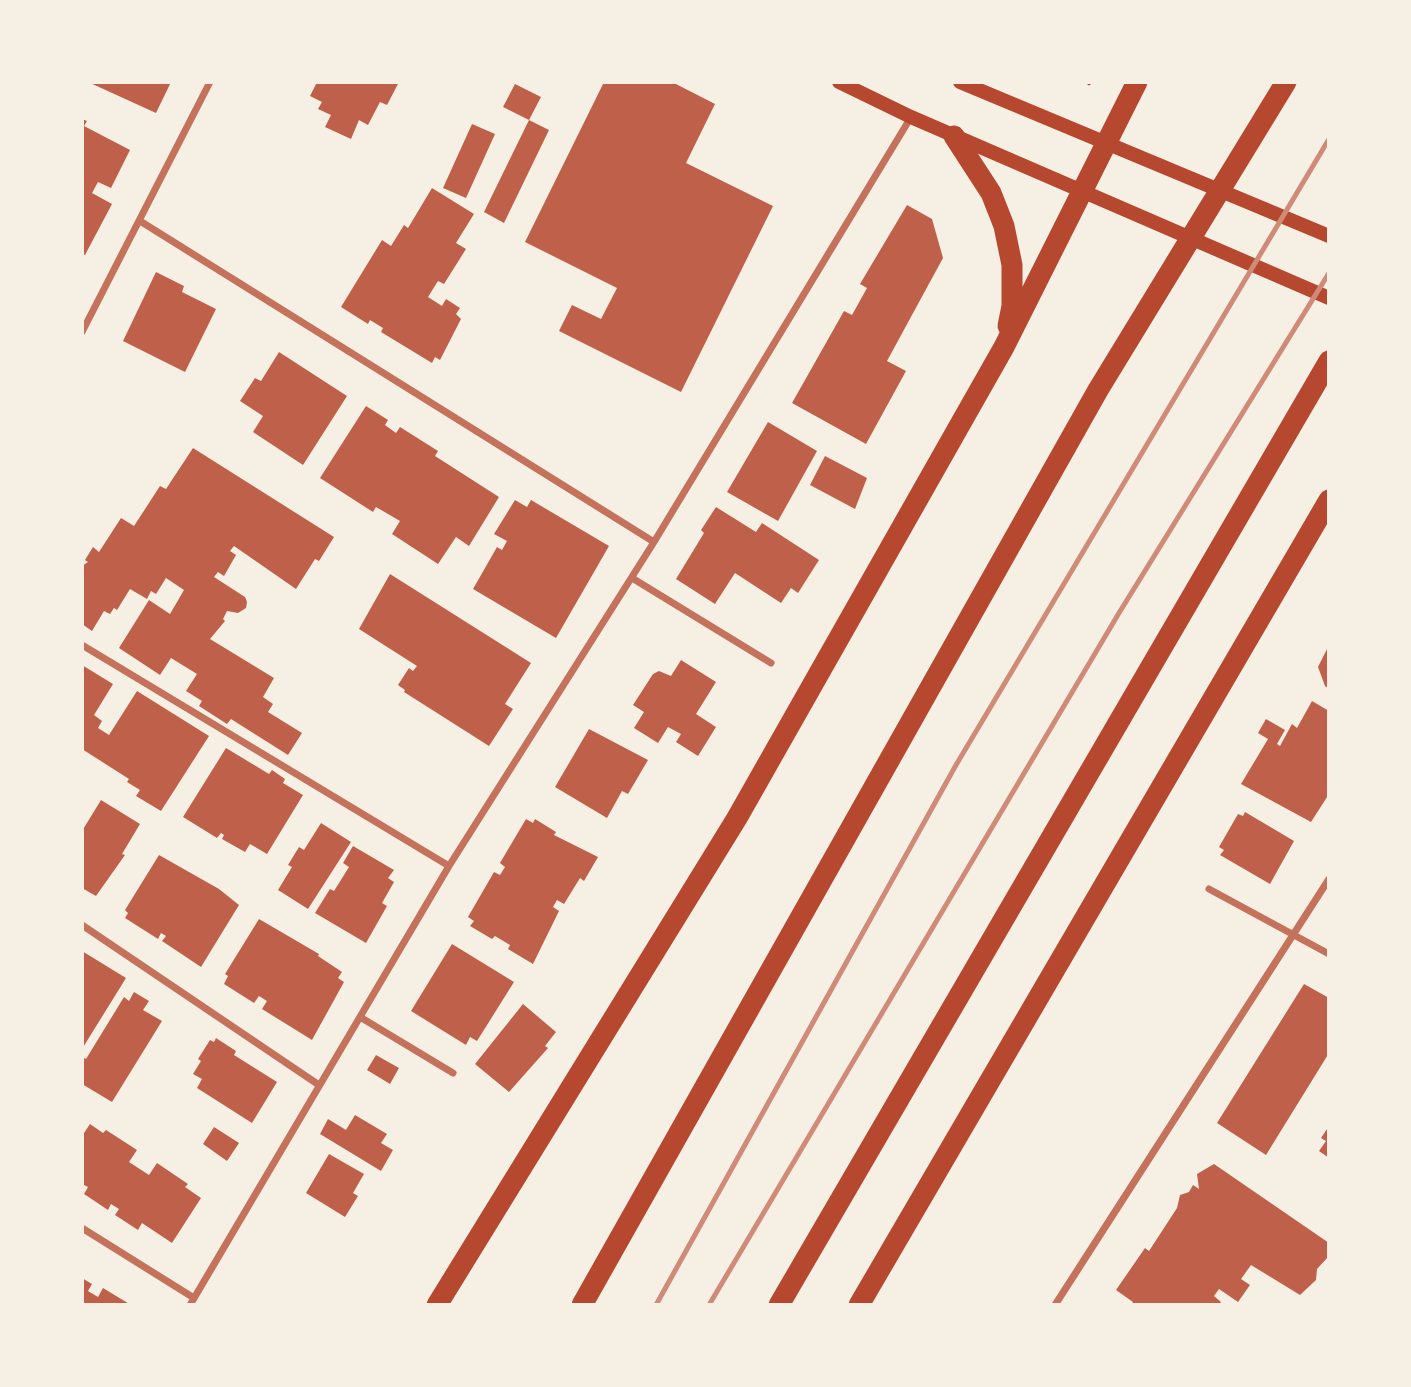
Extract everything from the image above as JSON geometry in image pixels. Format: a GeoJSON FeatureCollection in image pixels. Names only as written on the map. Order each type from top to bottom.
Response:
{"type":"FeatureCollection","features":[{"type":"Feature","properties":{"kind":"highway"},"geometry":{"type":"LineString","coordinates":[[437,1305],[737,818],[1004,347],[1137,82]]}},
{"type":"Feature","properties":{"kind":"highway"},"geometry":{"type":"LineString","coordinates":[[582,1305],[1098,390],[1286,82]]}},
{"type":"Feature","properties":{"kind":"highway"},"geometry":{"type":"LineString","coordinates":[[954,136],[991,193],[1004,226],[1012,265],[1012,306],[1004,347]]}},
{"type":"Feature","properties":{"kind":"highway"},"geometry":{"type":"LineString","coordinates":[[779,1305],[1329,361]]}},
{"type":"Feature","properties":{"kind":"highway"},"geometry":{"type":"LineString","coordinates":[[859,1305],[1329,500]]}},
{"type":"Feature","properties":{"kind":"main road"},"geometry":{"type":"LineString","coordinates":[[839,82],[954,136],[1329,298]]}},
{"type":"Feature","properties":{"kind":"main road"},"geometry":{"type":"LineString","coordinates":[[960,82],[1329,236]]}},
{"type":"Feature","properties":{"kind":"street"},"geometry":{"type":"LineString","coordinates":[[82,332],[210,82]]}},
{"type":"Feature","properties":{"kind":"street"},"geometry":{"type":"LineString","coordinates":[[82,1227],[192,1301],[449,866],[632,578],[911,117]]}},
{"type":"Feature","properties":{"kind":"street"},"geometry":{"type":"LineString","coordinates":[[140,220],[654,542]]}},
{"type":"Feature","properties":{"kind":"street"},"geometry":{"type":"LineString","coordinates":[[632,578],[771,663]]}},
{"type":"Feature","properties":{"kind":"street"},"geometry":{"type":"LineString","coordinates":[[82,645],[449,866]]}},
{"type":"Feature","properties":{"kind":"street"},"geometry":{"type":"LineString","coordinates":[[1055,1305],[1329,879]]}},
{"type":"Feature","properties":{"kind":"street"},"geometry":{"type":"LineString","coordinates":[[1209,889],[1329,954]]}},
{"type":"Feature","properties":{"kind":"street"},"geometry":{"type":"LineString","coordinates":[[82,925],[319,1085]]}},
{"type":"Feature","properties":{"kind":"street"},"geometry":{"type":"LineString","coordinates":[[360,1017],[453,1073]]}},
{"type":"Feature","properties":{"kind":"building"},"geometry":{"type":"Polygon","coordinates":[[[88,82],[171,82],[156,113],[88,82]]]}},
{"type":"Feature","properties":{"kind":"building"},"geometry":{"type":"Polygon","coordinates":[[[317,82],[399,82],[387,105],[380,102],[368,125],[359,120],[351,139],[325,127],[331,115],[318,109],[322,102],[310,96],[317,82]]]}},
{"type":"Feature","properties":{"kind":"building"},"geometry":{"type":"Polygon","coordinates":[[[604,82],[672,82],[715,104],[686,163],[773,206],[681,392],[559,331],[572,305],[601,319],[617,288],[525,242],[604,82]]]}},
{"type":"Feature","properties":{"kind":"building"},"geometry":{"type":"Polygon","coordinates":[[[515,84],[541,97],[529,120],[503,107],[515,84]]]}},
{"type":"Feature","properties":{"kind":"building"},"geometry":{"type":"Polygon","coordinates":[[[82,119],[87,121],[84,126],[130,150],[111,188],[98,182],[92,193],[112,204],[85,255],[82,254],[82,119]]]}},
{"type":"Feature","properties":{"kind":"building"},"geometry":{"type":"Polygon","coordinates":[[[529,120],[549,130],[504,223],[484,212],[529,120]]]}},
{"type":"Feature","properties":{"kind":"building"},"geometry":{"type":"Polygon","coordinates":[[[472,124],[495,134],[466,198],[443,188],[472,124]]]}},
{"type":"Feature","properties":{"kind":"building"},"geometry":{"type":"Polygon","coordinates":[[[432,188],[474,214],[456,243],[466,249],[444,284],[438,281],[428,297],[442,306],[446,299],[460,308],[456,314],[461,319],[440,360],[435,357],[432,363],[381,332],[383,328],[370,320],[368,324],[341,307],[382,240],[391,246],[404,225],[408,228],[432,188]]]}},
{"type":"Feature","properties":{"kind":"building"},"geometry":{"type":"Polygon","coordinates":[[[907,205],[932,219],[943,258],[887,361],[906,371],[866,444],[792,403],[844,311],[852,315],[867,288],[860,284],[907,205]]]}},
{"type":"Feature","properties":{"kind":"building"},"geometry":{"type":"Polygon","coordinates":[[[156,272],[184,286],[182,292],[216,309],[185,372],[123,341],[156,272]]]}},
{"type":"Feature","properties":{"kind":"building"},"geometry":{"type":"Polygon","coordinates":[[[279,352],[347,396],[303,465],[253,432],[263,416],[240,401],[255,378],[261,381],[279,352]]]}},
{"type":"Feature","properties":{"kind":"building"},"geometry":{"type":"Polygon","coordinates":[[[366,406],[388,420],[385,425],[396,433],[400,427],[438,451],[435,456],[499,497],[469,546],[456,537],[438,564],[392,534],[400,521],[376,507],[373,512],[320,478],[366,406]]]}},
{"type":"Feature","properties":{"kind":"building"},"geometry":{"type":"Polygon","coordinates":[[[768,422],[817,451],[778,521],[727,492],[768,422]]]}},
{"type":"Feature","properties":{"kind":"building"},"geometry":{"type":"Polygon","coordinates":[[[193,448],[334,537],[319,561],[315,559],[296,589],[234,546],[230,551],[236,555],[224,576],[218,572],[214,577],[245,597],[247,602],[246,608],[238,613],[227,611],[223,619],[225,621],[210,639],[274,678],[263,697],[273,704],[268,712],[302,733],[288,755],[231,719],[227,724],[199,706],[202,701],[186,691],[197,674],[171,658],[160,675],[119,648],[149,600],[170,614],[184,590],[166,578],[156,594],[151,591],[147,599],[130,589],[117,610],[114,608],[110,614],[104,611],[92,631],[82,624],[82,566],[88,562],[85,560],[93,547],[99,552],[121,518],[134,526],[160,486],[166,489],[193,448]]]}},
{"type":"Feature","properties":{"kind":"building"},"geometry":{"type":"Polygon","coordinates":[[[825,456],[867,478],[855,509],[810,485],[825,456]]]}},
{"type":"Feature","properties":{"kind":"building"},"geometry":{"type":"Polygon","coordinates":[[[515,500],[527,507],[531,500],[609,546],[556,638],[473,589],[497,547],[502,550],[507,541],[494,534],[515,500]]]}},
{"type":"Feature","properties":{"kind":"building"},"geometry":{"type":"Polygon","coordinates":[[[716,507],[756,532],[762,523],[819,560],[798,593],[791,588],[781,603],[735,573],[715,604],[676,579],[704,533],[701,530],[716,507]]]}},
{"type":"Feature","properties":{"kind":"building"},"geometry":{"type":"Polygon","coordinates":[[[390,574],[531,663],[505,704],[513,709],[489,746],[404,692],[398,685],[409,668],[413,671],[417,666],[359,629],[390,574]]]}},
{"type":"Feature","properties":{"kind":"building"},"geometry":{"type":"Polygon","coordinates":[[[1329,645],[1329,689],[1325,686],[1318,667],[1329,645]]]}},
{"type":"Feature","properties":{"kind":"building"},"geometry":{"type":"Polygon","coordinates":[[[681,660],[716,682],[696,714],[716,727],[698,756],[676,742],[681,734],[668,727],[658,743],[634,728],[644,712],[633,705],[653,674],[659,671],[671,676],[681,660]]]}},
{"type":"Feature","properties":{"kind":"building"},"geometry":{"type":"Polygon","coordinates":[[[82,665],[113,684],[94,715],[102,721],[98,728],[109,735],[137,691],[209,736],[161,811],[136,796],[140,790],[127,782],[129,779],[82,749],[82,665]]]}},
{"type":"Feature","properties":{"kind":"building"},"geometry":{"type":"Polygon","coordinates":[[[1312,701],[1329,711],[1329,794],[1311,822],[1241,784],[1268,739],[1258,733],[1266,719],[1285,730],[1277,744],[1280,746],[1292,724],[1297,728],[1312,701]]]}},
{"type":"Feature","properties":{"kind":"building"},"geometry":{"type":"Polygon","coordinates":[[[589,729],[648,760],[628,794],[622,791],[607,818],[555,787],[589,729]]]}},
{"type":"Feature","properties":{"kind":"building"},"geometry":{"type":"Polygon","coordinates":[[[226,748],[269,774],[272,770],[285,779],[283,783],[303,795],[267,854],[250,844],[245,852],[222,839],[224,835],[221,833],[217,838],[183,817],[226,748]]]}},
{"type":"Feature","properties":{"kind":"building"},"geometry":{"type":"Polygon","coordinates":[[[101,800],[140,824],[122,854],[125,855],[96,896],[82,888],[82,831],[101,800]]]}},
{"type":"Feature","properties":{"kind":"building"},"geometry":{"type":"Polygon","coordinates":[[[1245,812],[1294,841],[1270,884],[1220,855],[1224,850],[1219,847],[1238,814],[1243,816],[1245,812]]]}},
{"type":"Feature","properties":{"kind":"building"},"geometry":{"type":"Polygon","coordinates":[[[526,819],[533,823],[535,819],[556,832],[554,835],[598,857],[584,881],[580,878],[564,904],[557,900],[553,907],[559,911],[533,964],[508,949],[510,945],[495,936],[492,939],[470,926],[474,921],[468,917],[494,872],[500,875],[505,867],[500,863],[526,819]]]}},
{"type":"Feature","properties":{"kind":"building"},"geometry":{"type":"Polygon","coordinates":[[[321,823],[351,842],[308,909],[278,890],[292,867],[288,865],[299,847],[304,850],[321,823]]]}},
{"type":"Feature","properties":{"kind":"building"},"geometry":{"type":"Polygon","coordinates":[[[353,846],[394,870],[388,878],[394,882],[382,903],[387,906],[366,943],[315,913],[330,889],[334,891],[349,867],[343,863],[353,846]]]}},
{"type":"Feature","properties":{"kind":"building"},"geometry":{"type":"Polygon","coordinates":[[[159,855],[219,889],[239,905],[201,967],[162,941],[166,936],[161,933],[158,939],[125,918],[128,913],[125,910],[159,855]]]}},
{"type":"Feature","properties":{"kind":"building"},"geometry":{"type":"Polygon","coordinates":[[[259,919],[319,954],[318,956],[342,972],[338,978],[344,982],[312,1040],[262,1009],[267,1001],[259,996],[254,1003],[224,984],[228,976],[225,974],[259,919]]]}},
{"type":"Feature","properties":{"kind":"building"},"geometry":{"type":"Polygon","coordinates":[[[452,944],[514,982],[477,1041],[470,1037],[466,1045],[411,1011],[452,944]]]}},
{"type":"Feature","properties":{"kind":"building"},"geometry":{"type":"Polygon","coordinates":[[[82,951],[126,978],[82,1049],[82,951]]]}},
{"type":"Feature","properties":{"kind":"building"},"geometry":{"type":"Polygon","coordinates":[[[1304,984],[1329,998],[1329,1053],[1266,1155],[1217,1123],[1304,984]]]}},
{"type":"Feature","properties":{"kind":"building"},"geometry":{"type":"Polygon","coordinates":[[[134,992],[149,1001],[143,1010],[162,1021],[112,1102],[82,1084],[82,1057],[86,1059],[124,997],[129,1001],[134,992]]]}},
{"type":"Feature","properties":{"kind":"building"},"geometry":{"type":"Polygon","coordinates":[[[523,1004],[556,1032],[545,1046],[548,1048],[509,1092],[475,1064],[523,1004]]]}},
{"type":"Feature","properties":{"kind":"building"},"geometry":{"type":"Polygon","coordinates":[[[216,1038],[236,1051],[234,1055],[277,1082],[252,1123],[197,1088],[202,1079],[193,1074],[201,1061],[198,1059],[210,1040],[214,1042],[216,1038]]]}},
{"type":"Feature","properties":{"kind":"building"},"geometry":{"type":"Polygon","coordinates":[[[376,1055],[399,1068],[390,1084],[367,1070],[376,1055]]]}},
{"type":"Feature","properties":{"kind":"building"},"geometry":{"type":"Polygon","coordinates":[[[355,1115],[387,1134],[381,1143],[393,1150],[381,1171],[320,1134],[328,1119],[346,1130],[355,1115]]]}},
{"type":"Feature","properties":{"kind":"building"},"geometry":{"type":"Polygon","coordinates":[[[90,1124],[103,1133],[106,1130],[137,1150],[129,1162],[149,1175],[157,1163],[188,1184],[185,1187],[201,1198],[172,1243],[142,1223],[138,1230],[115,1215],[119,1209],[111,1204],[108,1210],[84,1194],[88,1187],[82,1184],[82,1136],[90,1124]]]}},
{"type":"Feature","properties":{"kind":"building"},"geometry":{"type":"Polygon","coordinates":[[[1329,1126],[1329,1158],[1319,1151],[1326,1141],[1321,1138],[1329,1126]]]}},
{"type":"Feature","properties":{"kind":"building"},"geometry":{"type":"Polygon","coordinates":[[[214,1127],[239,1143],[227,1161],[203,1144],[214,1127]]]}},
{"type":"Feature","properties":{"kind":"building"},"geometry":{"type":"Polygon","coordinates":[[[329,1154],[364,1174],[353,1193],[358,1196],[345,1217],[306,1193],[329,1154]]]}},
{"type":"Feature","properties":{"kind":"building"},"geometry":{"type":"Polygon","coordinates":[[[1214,1164],[1329,1243],[1328,1257],[1317,1269],[1316,1280],[1300,1295],[1251,1265],[1241,1279],[1250,1285],[1238,1302],[1219,1289],[1214,1296],[1221,1302],[1219,1305],[1131,1305],[1133,1302],[1116,1290],[1145,1248],[1149,1251],[1177,1208],[1180,1195],[1189,1192],[1193,1185],[1199,1189],[1197,1174],[1214,1164]]]}},
{"type":"Feature","properties":{"kind":"building"},"geometry":{"type":"Polygon","coordinates":[[[82,1278],[92,1284],[88,1291],[98,1297],[103,1288],[131,1305],[82,1305],[82,1278]]]}},
{"type":"Feature","properties":{"kind":"railway"},"geometry":{"type":"LineString","coordinates":[[656,1305],[956,765],[1329,139]]}},
{"type":"Feature","properties":{"kind":"railway"},"geometry":{"type":"LineString","coordinates":[[709,1305],[1119,613],[1329,273]]}}]}
